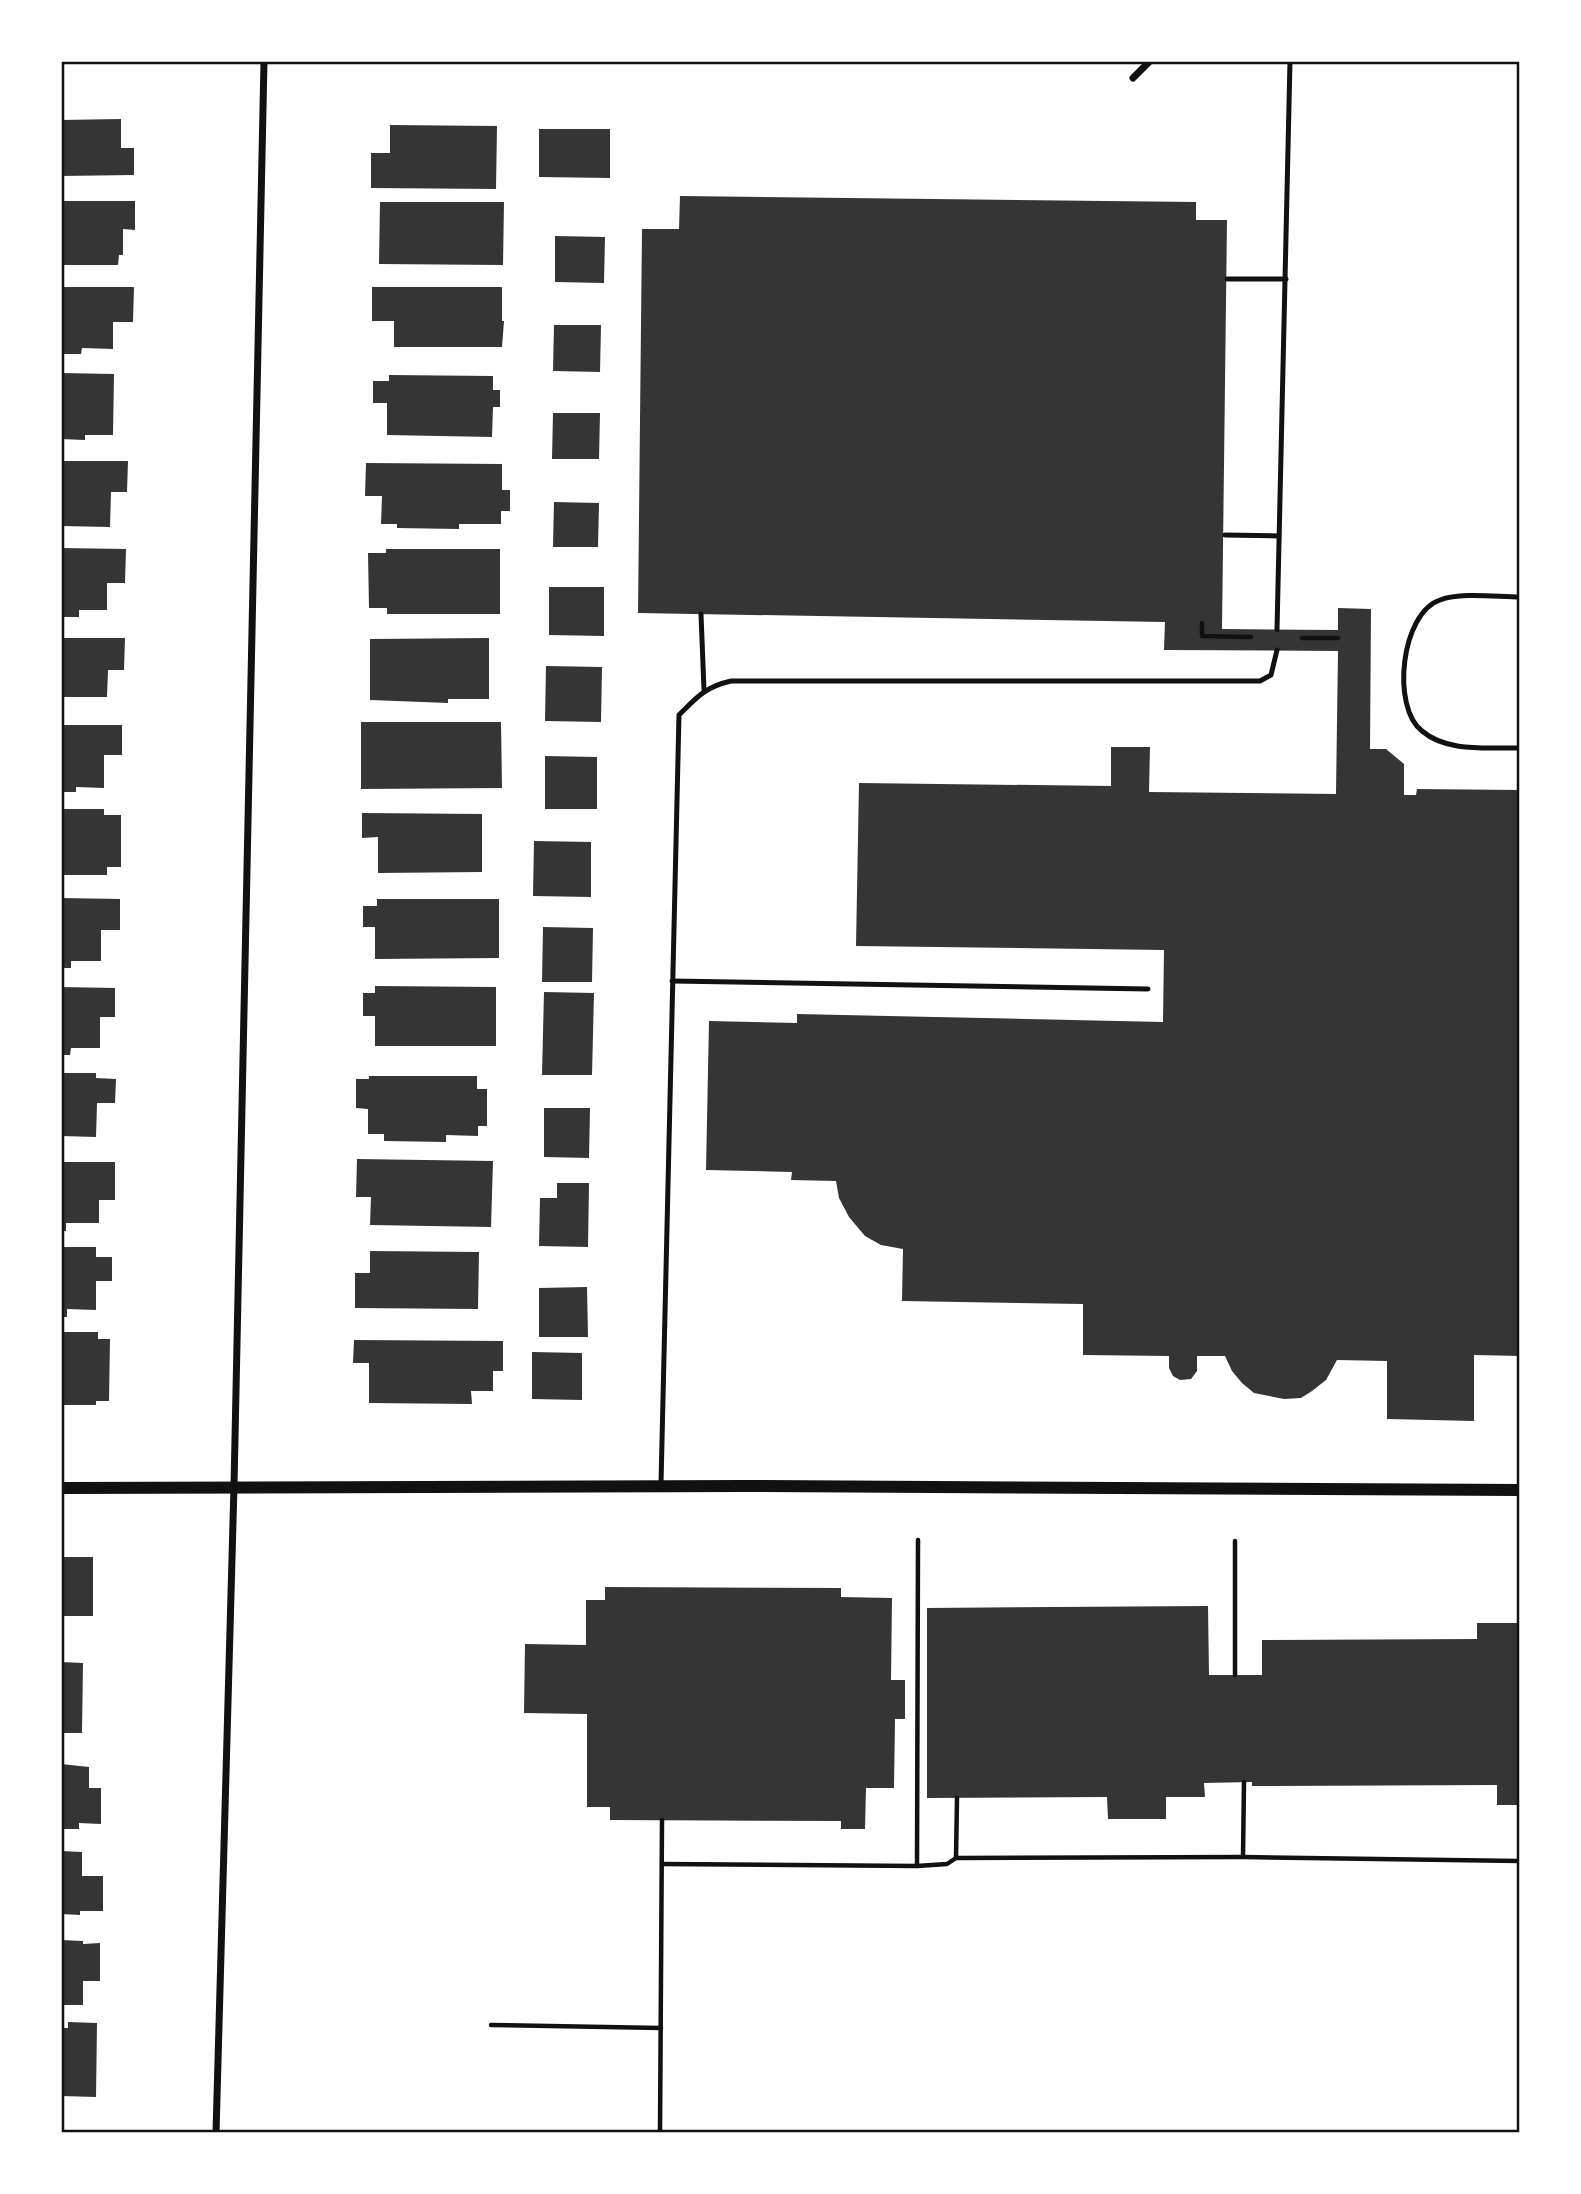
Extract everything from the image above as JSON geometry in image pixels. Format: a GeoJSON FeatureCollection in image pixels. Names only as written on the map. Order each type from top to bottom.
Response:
{"type":"FeatureCollection","features":[{"type":"Feature","properties":{"kind":"street"},"geometry":{"type":"LineString","coordinates":[[216,2133],[234,1486],[264,61]]}},
{"type":"Feature","properties":{"kind":"street"},"geometry":{"type":"LineString","coordinates":[[1133,78],[1150,61]]}},
{"type":"Feature","properties":{"kind":"street"},"geometry":{"type":"LineString","coordinates":[[61,1488],[660,1486],[1520,1490]]}},
{"type":"Feature","properties":{"kind":"lane"},"geometry":{"type":"LineString","coordinates":[[1277,630],[1290,61]]}},
{"type":"Feature","properties":{"kind":"lane"},"geometry":{"type":"LineString","coordinates":[[1227,279],[1286,279]]}},
{"type":"Feature","properties":{"kind":"lane"},"geometry":{"type":"LineString","coordinates":[[1225,535],[1279,536]]}},
{"type":"Feature","properties":{"kind":"lane"},"geometry":{"type":"LineString","coordinates":[[1520,597],[1440,599],[1428,607],[1415,622],[1408,643],[1404,682],[1409,716],[1421,731],[1455,746],[1520,748]]}},
{"type":"Feature","properties":{"kind":"lane"},"geometry":{"type":"LineString","coordinates":[[701,614],[704,690]]}},
{"type":"Feature","properties":{"kind":"lane"},"geometry":{"type":"LineString","coordinates":[[660,1486],[679,715],[704,690],[731,681],[1260,681],[1271,675],[1277,650]]}},
{"type":"Feature","properties":{"kind":"lane"},"geometry":{"type":"LineString","coordinates":[[672,981],[1147,989]]}},
{"type":"Feature","properties":{"kind":"path"},"geometry":{"type":"LineString","coordinates":[[917,1866],[918,1540]]}},
{"type":"Feature","properties":{"kind":"path"},"geometry":{"type":"LineString","coordinates":[[1235,1541],[1235,1675]]}},
{"type":"Feature","properties":{"kind":"path"},"geometry":{"type":"LineString","coordinates":[[1243,1857],[1244,1782]]}},
{"type":"Feature","properties":{"kind":"path"},"geometry":{"type":"LineString","coordinates":[[956,1858],[957,1798]]}},
{"type":"Feature","properties":{"kind":"path"},"geometry":{"type":"LineString","coordinates":[[660,2133],[662,1820]]}},
{"type":"Feature","properties":{"kind":"path"},"geometry":{"type":"LineString","coordinates":[[662,1864],[917,1866],[947,1864],[956,1858],[1243,1857],[1520,1861]]}},
{"type":"Feature","properties":{"kind":"path"},"geometry":{"type":"LineString","coordinates":[[491,2025],[661,2028]]}},
{"type":"Feature","properties":{"kind":"building"},"geometry":{"type":"Polygon","coordinates":[[[121,119],[121,148],[134,148],[134,175],[61,176],[61,120],[121,119]]]}},
{"type":"Feature","properties":{"kind":"building"},"geometry":{"type":"Polygon","coordinates":[[[390,125],[497,126],[496,189],[371,188],[371,153],[390,153],[390,125]]]}},
{"type":"Feature","properties":{"kind":"building"},"geometry":{"type":"Polygon","coordinates":[[[539,129],[610,129],[610,178],[539,177],[539,129]]]}},
{"type":"Feature","properties":{"kind":"building"},"geometry":{"type":"Polygon","coordinates":[[[680,196],[1196,202],[1196,220],[1227,220],[1222,629],[1338,630],[1338,608],[1371,609],[1370,749],[1386,749],[1404,764],[1404,795],[1416,795],[1417,789],[1520,790],[1520,1356],[1474,1355],[1474,1421],[1387,1419],[1387,1361],[1337,1360],[1326,1380],[1312,1391],[1301,1398],[1284,1399],[1254,1393],[1232,1371],[1225,1356],[1197,1356],[1197,1371],[1191,1379],[1180,1380],[1173,1376],[1169,1368],[1169,1356],[1083,1355],[1083,1304],[902,1301],[903,1249],[881,1245],[865,1236],[849,1217],[839,1198],[836,1181],[791,1180],[792,1172],[706,1170],[709,1021],[797,1023],[797,1014],[1163,1022],[1164,950],[856,946],[859,783],[1111,786],[1111,747],[1150,747],[1149,792],[1336,794],[1338,651],[1164,650],[1165,622],[638,613],[642,229],[679,229],[680,196]]]}},
{"type":"Feature","properties":{"kind":"building"},"geometry":{"type":"Polygon","coordinates":[[[61,201],[135,201],[135,230],[123,229],[123,255],[119,255],[118,265],[61,265],[61,201]]]}},
{"type":"Feature","properties":{"kind":"building"},"geometry":{"type":"Polygon","coordinates":[[[380,202],[504,202],[503,265],[379,264],[380,202]]]}},
{"type":"Feature","properties":{"kind":"building"},"geometry":{"type":"Polygon","coordinates":[[[555,236],[605,237],[604,283],[555,282],[555,236]]]}},
{"type":"Feature","properties":{"kind":"building"},"geometry":{"type":"Polygon","coordinates":[[[61,287],[134,287],[133,322],[113,322],[113,349],[82,348],[81,354],[61,354],[61,287]]]}},
{"type":"Feature","properties":{"kind":"building"},"geometry":{"type":"Polygon","coordinates":[[[372,287],[502,287],[502,347],[394,347],[394,321],[372,321],[372,287]]]}},
{"type":"Feature","properties":{"kind":"building"},"geometry":{"type":"Polygon","coordinates":[[[554,325],[601,325],[600,372],[553,371],[554,325]]]}},
{"type":"Feature","properties":{"kind":"building"},"geometry":{"type":"Polygon","coordinates":[[[61,373],[114,374],[113,435],[85,435],[85,440],[61,439],[61,373]]]}},
{"type":"Feature","properties":{"kind":"building"},"geometry":{"type":"Polygon","coordinates":[[[389,375],[493,376],[493,390],[500,390],[500,407],[493,407],[492,437],[387,435],[387,403],[373,403],[373,381],[389,381],[389,375]]]}},
{"type":"Feature","properties":{"kind":"building"},"geometry":{"type":"Polygon","coordinates":[[[553,413],[600,413],[599,459],[552,459],[553,413]]]}},
{"type":"Feature","properties":{"kind":"building"},"geometry":{"type":"Polygon","coordinates":[[[61,461],[128,461],[127,492],[111,492],[110,527],[61,526],[61,461]]]}},
{"type":"Feature","properties":{"kind":"building"},"geometry":{"type":"Polygon","coordinates":[[[366,463],[502,464],[502,490],[510,490],[510,511],[501,511],[501,524],[459,524],[459,529],[397,528],[397,524],[381,524],[382,496],[365,496],[366,463]]]}},
{"type":"Feature","properties":{"kind":"building"},"geometry":{"type":"Polygon","coordinates":[[[554,502],[599,503],[598,547],[553,547],[554,502]]]}},
{"type":"Feature","properties":{"kind":"building"},"geometry":{"type":"Polygon","coordinates":[[[61,548],[126,549],[125,583],[107,583],[107,610],[79,610],[79,617],[61,617],[61,548]]]}},
{"type":"Feature","properties":{"kind":"building"},"geometry":{"type":"Polygon","coordinates":[[[386,549],[500,549],[500,614],[387,614],[387,608],[369,608],[368,553],[386,553],[386,549]]]}},
{"type":"Feature","properties":{"kind":"building"},"geometry":{"type":"Polygon","coordinates":[[[549,587],[604,587],[604,636],[549,635],[549,587]]]}},
{"type":"Feature","properties":{"kind":"building"},"geometry":{"type":"Polygon","coordinates":[[[61,638],[125,638],[124,670],[108,670],[107,697],[61,697],[61,638]]]}},
{"type":"Feature","properties":{"kind":"building"},"geometry":{"type":"Polygon","coordinates":[[[489,638],[489,699],[448,699],[448,703],[370,700],[370,639],[489,638]]]}},
{"type":"Feature","properties":{"kind":"building"},"geometry":{"type":"Polygon","coordinates":[[[546,666],[602,667],[601,722],[545,721],[546,666]]]}},
{"type":"Feature","properties":{"kind":"building"},"geometry":{"type":"Polygon","coordinates":[[[361,722],[501,722],[502,788],[361,789],[361,722]]]}},
{"type":"Feature","properties":{"kind":"building"},"geometry":{"type":"Polygon","coordinates":[[[61,725],[122,725],[122,755],[104,755],[104,788],[76,787],[76,792],[61,792],[61,725]]]}},
{"type":"Feature","properties":{"kind":"building"},"geometry":{"type":"Polygon","coordinates":[[[545,756],[597,757],[597,809],[545,809],[545,756]]]}},
{"type":"Feature","properties":{"kind":"building"},"geometry":{"type":"Polygon","coordinates":[[[61,809],[104,809],[104,815],[121,815],[121,867],[107,867],[107,875],[61,875],[61,809]]]}},
{"type":"Feature","properties":{"kind":"building"},"geometry":{"type":"Polygon","coordinates":[[[362,813],[482,814],[482,872],[378,873],[378,837],[362,838],[362,813]]]}},
{"type":"Feature","properties":{"kind":"building"},"geometry":{"type":"Polygon","coordinates":[[[534,841],[591,842],[591,897],[533,896],[534,841]]]}},
{"type":"Feature","properties":{"kind":"building"},"geometry":{"type":"Polygon","coordinates":[[[61,898],[120,899],[120,930],[101,930],[101,961],[71,961],[71,968],[61,968],[61,898]]]}},
{"type":"Feature","properties":{"kind":"building"},"geometry":{"type":"Polygon","coordinates":[[[377,899],[499,899],[499,958],[375,959],[375,927],[363,927],[363,906],[377,906],[377,899]]]}},
{"type":"Feature","properties":{"kind":"building"},"geometry":{"type":"Polygon","coordinates":[[[543,927],[593,928],[592,982],[542,982],[543,927]]]}},
{"type":"Feature","properties":{"kind":"building"},"geometry":{"type":"Polygon","coordinates":[[[375,986],[496,987],[496,1046],[375,1046],[375,1016],[363,1016],[363,993],[375,993],[375,986]]]}},
{"type":"Feature","properties":{"kind":"building"},"geometry":{"type":"Polygon","coordinates":[[[61,987],[115,988],[115,1017],[100,1017],[100,1048],[71,1048],[70,1055],[61,1055],[61,987]]]}},
{"type":"Feature","properties":{"kind":"building"},"geometry":{"type":"Polygon","coordinates":[[[544,992],[594,993],[592,1075],[542,1075],[544,992]]]}},
{"type":"Feature","properties":{"kind":"building"},"geometry":{"type":"Polygon","coordinates":[[[61,1073],[96,1073],[96,1078],[116,1079],[115,1103],[97,1103],[96,1137],[61,1136],[61,1073]]]}},
{"type":"Feature","properties":{"kind":"building"},"geometry":{"type":"Polygon","coordinates":[[[369,1076],[477,1076],[477,1089],[487,1089],[487,1126],[478,1126],[478,1136],[446,1135],[446,1142],[384,1141],[384,1134],[368,1134],[368,1109],[356,1108],[356,1079],[369,1079],[369,1076]]]}},
{"type":"Feature","properties":{"kind":"building"},"geometry":{"type":"Polygon","coordinates":[[[544,1108],[590,1108],[589,1158],[544,1157],[544,1108]]]}},
{"type":"Feature","properties":{"kind":"building"},"geometry":{"type":"Polygon","coordinates":[[[357,1159],[493,1161],[491,1227],[370,1225],[371,1197],[356,1197],[357,1159]]]}},
{"type":"Feature","properties":{"kind":"building"},"geometry":{"type":"Polygon","coordinates":[[[61,1162],[115,1162],[115,1200],[99,1200],[99,1223],[66,1223],[66,1231],[61,1231],[61,1162]]]}},
{"type":"Feature","properties":{"kind":"building"},"geometry":{"type":"Polygon","coordinates":[[[557,1183],[589,1183],[588,1247],[539,1246],[540,1198],[557,1198],[557,1183]]]}},
{"type":"Feature","properties":{"kind":"building"},"geometry":{"type":"Polygon","coordinates":[[[61,1247],[96,1247],[96,1257],[112,1257],[112,1281],[96,1281],[96,1310],[67,1309],[67,1317],[61,1317],[61,1247]]]}},
{"type":"Feature","properties":{"kind":"building"},"geometry":{"type":"Polygon","coordinates":[[[370,1251],[479,1252],[478,1309],[355,1308],[355,1273],[370,1273],[370,1251]]]}},
{"type":"Feature","properties":{"kind":"building"},"geometry":{"type":"Polygon","coordinates":[[[587,1287],[588,1337],[539,1337],[539,1288],[587,1287]]]}},
{"type":"Feature","properties":{"kind":"building"},"geometry":{"type":"Polygon","coordinates":[[[61,1332],[98,1332],[98,1339],[110,1339],[109,1401],[96,1401],[96,1405],[61,1405],[61,1332]]]}},
{"type":"Feature","properties":{"kind":"building"},"geometry":{"type":"Polygon","coordinates":[[[354,1340],[503,1341],[503,1371],[493,1371],[493,1391],[471,1391],[472,1404],[369,1403],[369,1363],[353,1363],[354,1340]]]}},
{"type":"Feature","properties":{"kind":"building"},"geometry":{"type":"Polygon","coordinates":[[[532,1352],[582,1353],[582,1400],[532,1399],[532,1352]]]}},
{"type":"Feature","properties":{"kind":"building"},"geometry":{"type":"Polygon","coordinates":[[[61,1557],[93,1557],[93,1616],[61,1616],[61,1557]]]}},
{"type":"Feature","properties":{"kind":"building"},"geometry":{"type":"Polygon","coordinates":[[[605,1587],[841,1588],[841,1597],[892,1598],[891,1680],[905,1680],[905,1719],[895,1719],[894,1788],[866,1788],[865,1829],[841,1829],[841,1821],[610,1820],[610,1807],[587,1807],[587,1714],[524,1713],[525,1644],[586,1645],[586,1600],[605,1600],[605,1587]]]}},
{"type":"Feature","properties":{"kind":"building"},"geometry":{"type":"Polygon","coordinates":[[[1208,1606],[1209,1675],[1262,1675],[1262,1640],[1477,1639],[1477,1623],[1520,1623],[1520,1805],[1497,1805],[1497,1785],[1252,1786],[1252,1782],[1204,1783],[1205,1797],[1166,1797],[1166,1819],[1108,1819],[1107,1797],[927,1798],[927,1608],[1208,1606]]]}},
{"type":"Feature","properties":{"kind":"building"},"geometry":{"type":"Polygon","coordinates":[[[61,1662],[83,1663],[82,1733],[61,1733],[61,1662]]]}},
{"type":"Feature","properties":{"kind":"building"},"geometry":{"type":"Polygon","coordinates":[[[61,1764],[89,1767],[89,1788],[101,1788],[101,1824],[79,1823],[79,1829],[61,1829],[61,1764]]]}},
{"type":"Feature","properties":{"kind":"building"},"geometry":{"type":"Polygon","coordinates":[[[61,1851],[82,1852],[82,1876],[103,1876],[103,1911],[80,1911],[80,1915],[61,1914],[61,1851]]]}},
{"type":"Feature","properties":{"kind":"building"},"geometry":{"type":"Polygon","coordinates":[[[61,1940],[83,1941],[83,1944],[100,1943],[100,1981],[83,1981],[83,2005],[61,2005],[61,1940]]]}},
{"type":"Feature","properties":{"kind":"building"},"geometry":{"type":"Polygon","coordinates":[[[68,2022],[97,2023],[96,2097],[61,2096],[61,2028],[68,2028],[68,2022]]]}}]}
